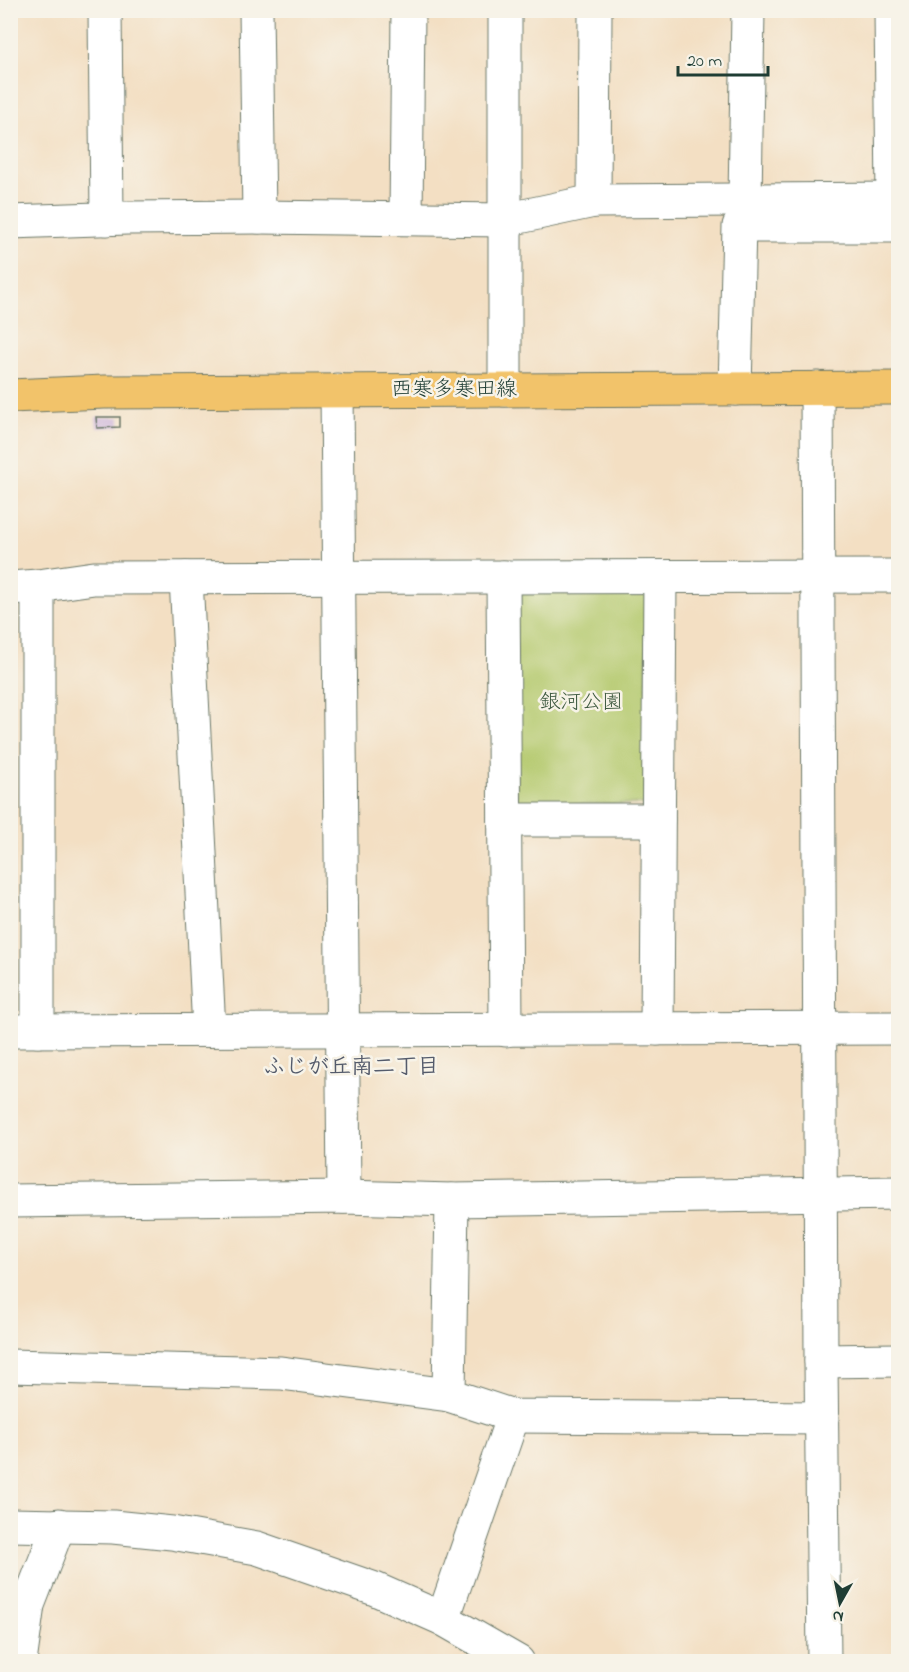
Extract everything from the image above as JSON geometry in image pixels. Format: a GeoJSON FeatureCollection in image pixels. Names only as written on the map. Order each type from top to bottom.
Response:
{"type":"FeatureCollection","features":[{"type":"Feature","properties":{"kind":"main road","name":"西寒多寒田線"},"geometry":{"type":"LineString","coordinates":[[10,396],[104,392],[898,388]]}},
{"type":"Feature","properties":{"kind":"street"},"geometry":{"type":"LineString","coordinates":[[105,10],[107,219]]}},
{"type":"Feature","properties":{"kind":"street"},"geometry":{"type":"LineString","coordinates":[[256,10],[259,217]]}},
{"type":"Feature","properties":{"kind":"street"},"geometry":{"type":"LineString","coordinates":[[406,218],[408,10]]}},
{"type":"Feature","properties":{"kind":"street"},"geometry":{"type":"LineString","coordinates":[[505,10],[505,390]]}},
{"type":"Feature","properties":{"kind":"street"},"geometry":{"type":"LineString","coordinates":[[594,201],[595,10]]}},
{"type":"Feature","properties":{"kind":"street"},"geometry":{"type":"LineString","coordinates":[[746,200],[747,10]]}},
{"type":"Feature","properties":{"kind":"street"},"geometry":{"type":"LineString","coordinates":[[891,10],[897,208]]}},
{"type":"Feature","properties":{"kind":"street"},"geometry":{"type":"LineString","coordinates":[[10,222],[259,217],[505,220],[594,201],[746,200],[897,208]]}},
{"type":"Feature","properties":{"kind":"street"},"geometry":{"type":"LineString","coordinates":[[735,389],[739,226],[897,208]]}},
{"type":"Feature","properties":{"kind":"street"},"geometry":{"type":"LineString","coordinates":[[817,388],[824,1662]]}},
{"type":"Feature","properties":{"kind":"street"},"geometry":{"type":"LineString","coordinates":[[337,390],[344,1197]]}},
{"type":"Feature","properties":{"kind":"street"},"geometry":{"type":"LineString","coordinates":[[898,576],[94,578],[24,587],[24,1031],[898,1028]]}},
{"type":"Feature","properties":{"kind":"street"},"geometry":{"type":"LineString","coordinates":[[657,1029],[660,577]]}},
{"type":"Feature","properties":{"kind":"street"},"geometry":{"type":"LineString","coordinates":[[186,578],[209,1030]]}},
{"type":"Feature","properties":{"kind":"street"},"geometry":{"type":"LineString","coordinates":[[503,578],[506,1030]]}},
{"type":"Feature","properties":{"kind":"street"},"geometry":{"type":"LineString","coordinates":[[505,820],[658,820]]}},
{"type":"Feature","properties":{"kind":"street"},"geometry":{"type":"LineString","coordinates":[[10,1201],[344,1197],[452,1200],[898,1193]]}},
{"type":"Feature","properties":{"kind":"street"},"geometry":{"type":"LineString","coordinates":[[449,1395],[452,1200]]}},
{"type":"Feature","properties":{"kind":"street"},"geometry":{"type":"LineString","coordinates":[[821,1361],[898,1360]]}},
{"type":"Feature","properties":{"kind":"street"},"geometry":{"type":"LineString","coordinates":[[10,1366],[281,1373],[449,1395],[513,1416],[822,1418]]}},
{"type":"Feature","properties":{"kind":"street"},"geometry":{"type":"LineString","coordinates":[[443,1619],[513,1416]]}},
{"type":"Feature","properties":{"kind":"street"},"geometry":{"type":"LineString","coordinates":[[10,1525],[113,1527],[172,1533],[257,1548],[375,1589],[443,1619],[518,1662]]}},
{"type":"Feature","properties":{"kind":"street"},"geometry":{"type":"LineString","coordinates":[[20,1662],[28,1605],[59,1525]]}},
{"type":"Feature","properties":{"kind":"green space","name":"銀河公園"},"geometry":{"type":"Polygon","coordinates":[[[523,590],[641,590],[648,599],[646,804],[516,805],[515,603],[523,590]]]}},
{"type":"Feature","properties":{"kind":"building"},"geometry":{"type":"Polygon","coordinates":[[[96,417],[120,417],[120,427],[97,428],[96,417]]]}},
{"type":"Feature","properties":{"kind":"district","name":"ふじが丘南二丁目"},"geometry":{"type":"Point","coordinates":[351,1068]}}]}
